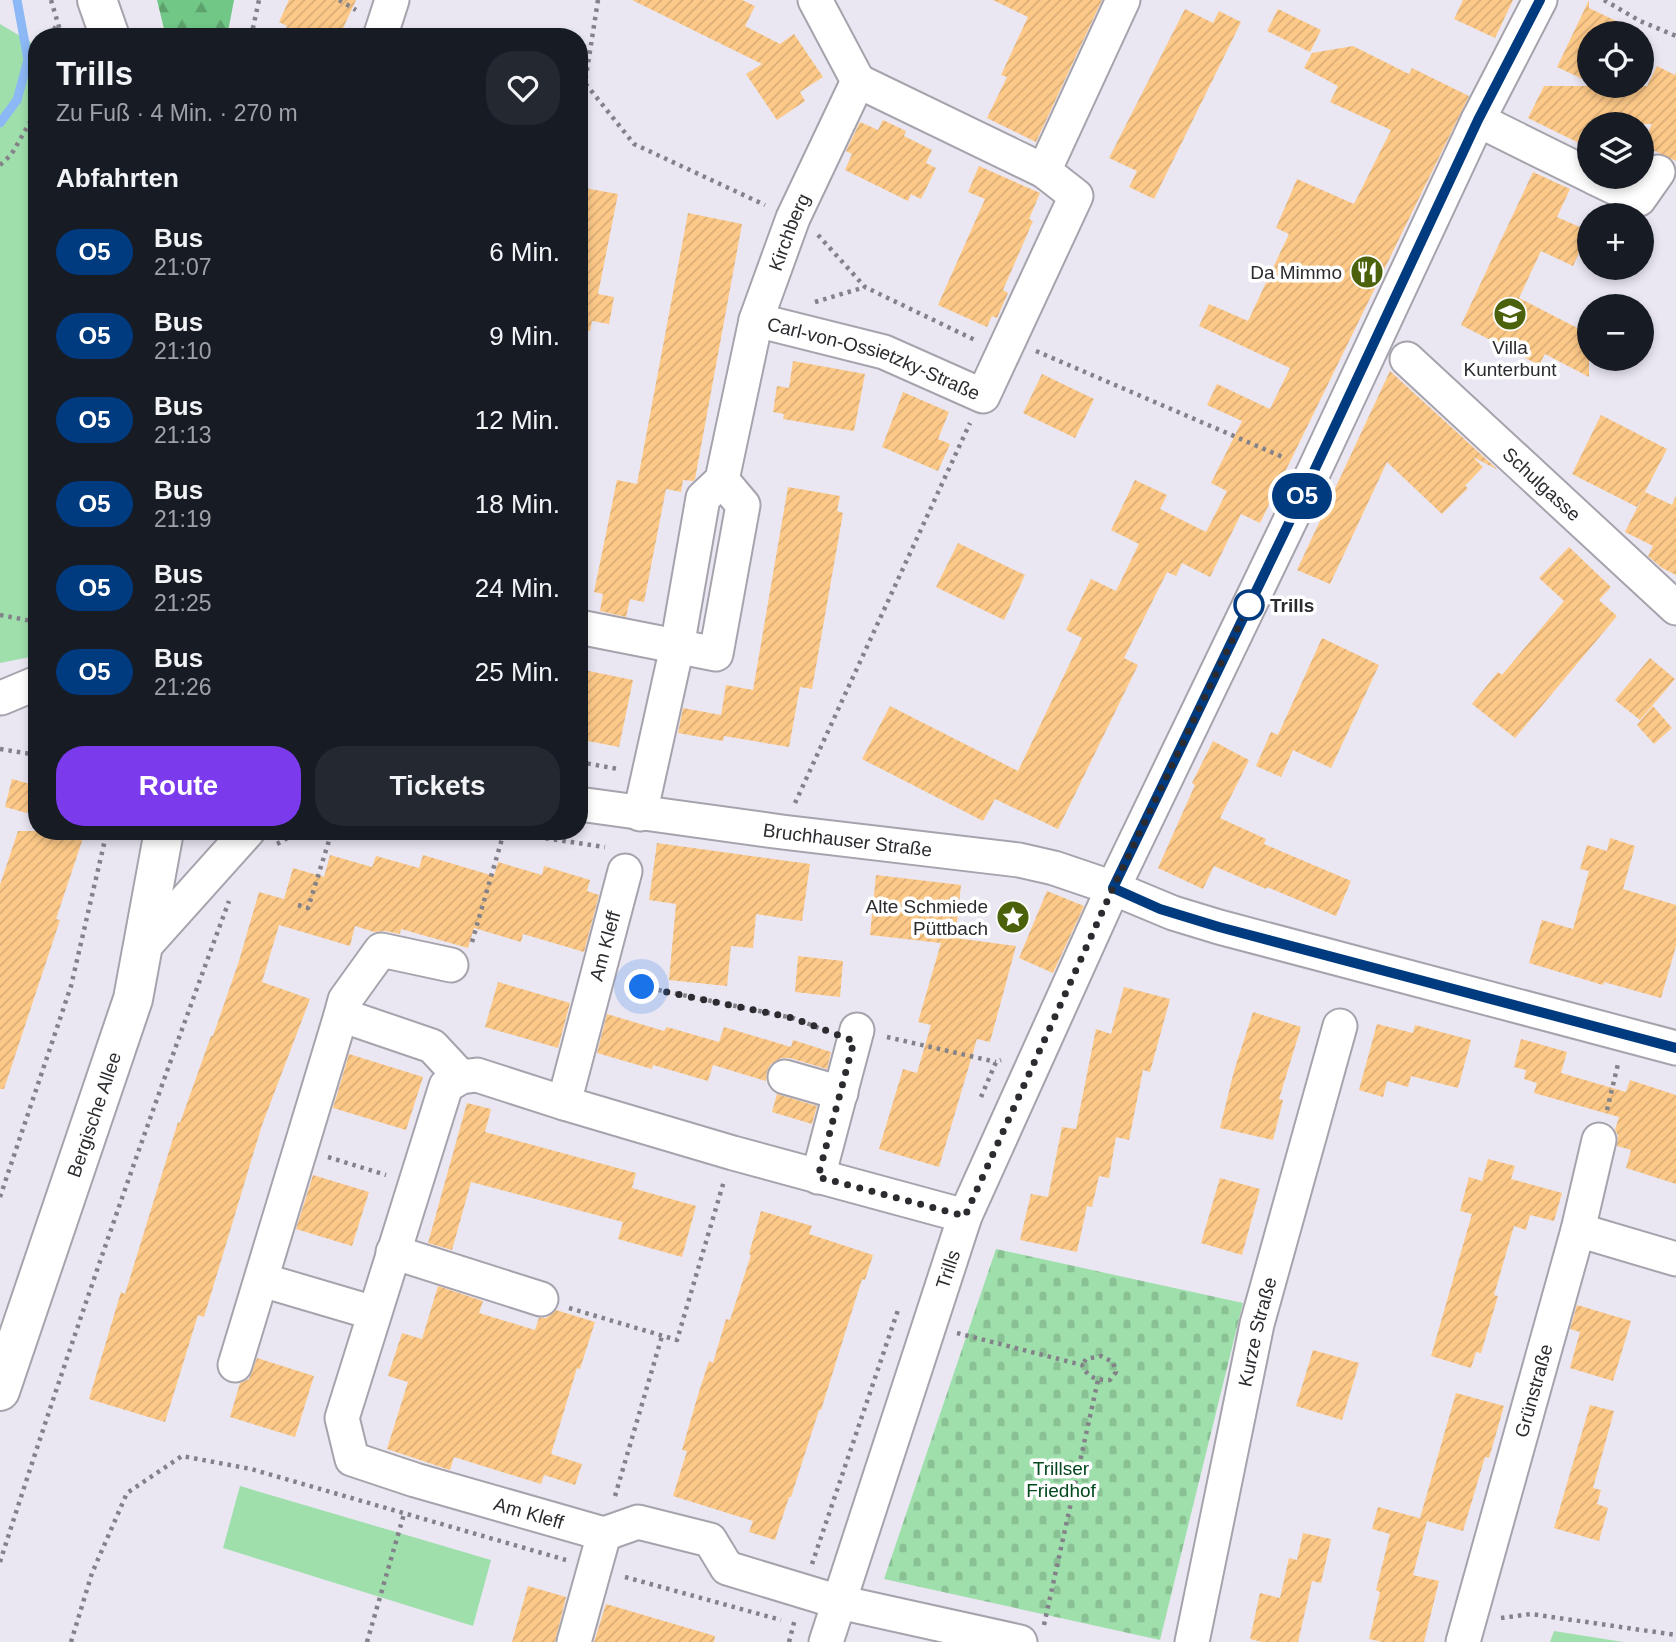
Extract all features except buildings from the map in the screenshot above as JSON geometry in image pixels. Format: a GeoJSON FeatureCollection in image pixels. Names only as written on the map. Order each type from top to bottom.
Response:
{"type":"FeatureCollection","features":[{"type":"Feature","properties":{"kind":"main road"},"geometry":{"type":"LineString","coordinates":[[97,0],[107,28]]}},
{"type":"Feature","properties":{"kind":"main road","name":"Bergische Allee"},"geometry":{"type":"LineString","coordinates":[[0,1391],[133,999],[162,840]]}},
{"type":"Feature","properties":{"kind":"street"},"geometry":{"type":"LineString","coordinates":[[383,28],[392,0]]}},
{"type":"Feature","properties":{"kind":"street"},"geometry":{"type":"LineString","coordinates":[[815,0],[858,81]]}},
{"type":"Feature","properties":{"kind":"street"},"geometry":{"type":"LineString","coordinates":[[1044,171],[1124,0]]}},
{"type":"Feature","properties":{"kind":"street","name":"Trills"},"geometry":{"type":"LineString","coordinates":[[827,1638],[965,1216],[1113,888],[1314,471],[1478,120],[1541,0]]}},
{"type":"Feature","properties":{"kind":"street","name":"Carl-von-Ossietzky-Straße"},"geometry":{"type":"LineString","coordinates":[[755,320],[884,352],[982,396],[1076,196],[1044,171],[858,81]]}},
{"type":"Feature","properties":{"kind":"street","name":"Kirchberg"},"geometry":{"type":"LineString","coordinates":[[640,814],[677,647],[704,498],[722,480],[755,320],[793,218],[858,81]]}},
{"type":"Feature","properties":{"kind":"street"},"geometry":{"type":"LineString","coordinates":[[1478,120],[1577,169]]}},
{"type":"Feature","properties":{"kind":"street"},"geometry":{"type":"LineString","coordinates":[[1654,178],[1658,172]]}},
{"type":"Feature","properties":{"kind":"street"},"geometry":{"type":"LineString","coordinates":[[1618,189],[1639,199],[1646,189]]}},
{"type":"Feature","properties":{"kind":"street","name":"Schulgasse"},"geometry":{"type":"LineString","coordinates":[[1407,359],[1676,608]]}},
{"type":"Feature","properties":{"kind":"street"},"geometry":{"type":"LineString","coordinates":[[588,630],[677,647]]}},
{"type":"Feature","properties":{"kind":"street"},"geometry":{"type":"LineString","coordinates":[[0,698],[28,687]]}},
{"type":"Feature","properties":{"kind":"street"},"geometry":{"type":"LineString","coordinates":[[0,698],[28,704]]}},
{"type":"Feature","properties":{"kind":"street","name":"Bruchhauser Straße"},"geometry":{"type":"LineString","coordinates":[[588,805],[1019,860],[1054,868],[1113,888],[1160,909],[1219,927],[1676,1048]]}},
{"type":"Feature","properties":{"kind":"street"},"geometry":{"type":"LineString","coordinates":[[144,947],[239,840]]}},
{"type":"Feature","properties":{"kind":"street","name":"Am Kleff"},"geometry":{"type":"LineString","coordinates":[[564,1103],[625,871]]}},
{"type":"Feature","properties":{"kind":"street"},"geometry":{"type":"LineString","coordinates":[[235,1365],[345,1000],[381,950],[451,965]]}},
{"type":"Feature","properties":{"kind":"street"},"geometry":{"type":"LineString","coordinates":[[341,1015],[432,1046],[461,1077],[477,1075],[733,1153],[965,1216]]}},
{"type":"Feature","properties":{"kind":"street","name":"Kurze Straße"},"geometry":{"type":"LineString","coordinates":[[1192,1642],[1257,1324],[1340,1026]]}},
{"type":"Feature","properties":{"kind":"street"},"geometry":{"type":"LineString","coordinates":[[818,1177],[856,1036]]}},
{"type":"Feature","properties":{"kind":"street","name":"Am Kleff"},"geometry":{"type":"LineString","coordinates":[[461,1077],[446,1086],[342,1418],[352,1459],[415,1480],[604,1534]]}},
{"type":"Feature","properties":{"kind":"street"},"geometry":{"type":"LineString","coordinates":[[785,1077],[841,1093]]}},
{"type":"Feature","properties":{"kind":"street","name":"Grünstraße"},"geometry":{"type":"LineString","coordinates":[[1463,1642],[1578,1230],[1599,1140]]}},
{"type":"Feature","properties":{"kind":"street"},"geometry":{"type":"LineString","coordinates":[[1578,1230],[1676,1259]]}},
{"type":"Feature","properties":{"kind":"street"},"geometry":{"type":"LineString","coordinates":[[393,1252],[541,1299]]}},
{"type":"Feature","properties":{"kind":"street"},"geometry":{"type":"LineString","coordinates":[[262,1280],[374,1313]]}},
{"type":"Feature","properties":{"kind":"street"},"geometry":{"type":"LineString","coordinates":[[574,1642],[604,1534],[638,1522],[710,1540],[727,1567],[839,1602],[1032,1635]]}},
{"type":"Feature","properties":{"kind":"path"},"geometry":{"type":"LineString","coordinates":[[51,0],[60,28]]}},
{"type":"Feature","properties":{"kind":"path"},"geometry":{"type":"LineString","coordinates":[[253,28],[259,0]]}},
{"type":"Feature","properties":{"kind":"path"},"geometry":{"type":"LineString","coordinates":[[595,19],[598,0]]}},
{"type":"Feature","properties":{"kind":"path"},"geometry":{"type":"LineString","coordinates":[[1604,0],[1640,21],[1676,36]]}},
{"type":"Feature","properties":{"kind":"path"},"geometry":{"type":"LineString","coordinates":[[55,28],[59,21]]}},
{"type":"Feature","properties":{"kind":"path"},"geometry":{"type":"LineString","coordinates":[[0,166],[11,155],[28,126]]}},
{"type":"Feature","properties":{"kind":"path"},"geometry":{"type":"LineString","coordinates":[[1009,340],[1314,471]]}},
{"type":"Feature","properties":{"kind":"path"},"geometry":{"type":"LineString","coordinates":[[782,832],[982,396]]}},
{"type":"Feature","properties":{"kind":"path"},"geometry":{"type":"LineString","coordinates":[[0,615],[28,620]]}},
{"type":"Feature","properties":{"kind":"path"},"geometry":{"type":"LineString","coordinates":[[0,749],[28,754]]}},
{"type":"Feature","properties":{"kind":"path"},"geometry":{"type":"LineString","coordinates":[[588,764],[649,776]]}},
{"type":"Feature","properties":{"kind":"path"},"geometry":{"type":"LineString","coordinates":[[0,1197],[71,986],[105,840]]}},
{"type":"Feature","properties":{"kind":"path"},"geometry":{"type":"LineString","coordinates":[[251,840],[261,853],[284,840]]}},
{"type":"Feature","properties":{"kind":"path"},"geometry":{"type":"LineString","coordinates":[[298,905],[308,908],[329,840]]}},
{"type":"Feature","properties":{"kind":"path"},"geometry":{"type":"LineString","coordinates":[[451,965],[470,949],[502,840]]}},
{"type":"Feature","properties":{"kind":"path"},"geometry":{"type":"LineString","coordinates":[[0,1562],[37,1445],[179,1035],[231,896]]}},
{"type":"Feature","properties":{"kind":"path"},"geometry":{"type":"LineString","coordinates":[[597,976],[793,1018],[856,1036],[996,1062]]}},
{"type":"Feature","properties":{"kind":"path"},"geometry":{"type":"LineString","coordinates":[[1599,1140],[1626,1033]]}},
{"type":"Feature","properties":{"kind":"path"},"geometry":{"type":"LineString","coordinates":[[301,1149],[414,1184]]}},
{"type":"Feature","properties":{"kind":"path"},"geometry":{"type":"LineString","coordinates":[[541,1299],[677,1340],[733,1153]]}},
{"type":"Feature","properties":{"kind":"path"},"geometry":{"type":"LineString","coordinates":[[929,1326],[1082,1365]]}},
{"type":"Feature","properties":{"kind":"path"},"geometry":{"type":"LineString","coordinates":[[604,1534],[662,1336]]}},
{"type":"Feature","properties":{"kind":"path"},"geometry":{"type":"LineString","coordinates":[[1101,1356],[1113,1362],[1115,1373],[1110,1380],[1098,1380],[1086,1374],[1082,1365],[1086,1359],[1101,1356]]}},
{"type":"Feature","properties":{"kind":"path"},"geometry":{"type":"LineString","coordinates":[[1032,1635],[1098,1380]]}},
{"type":"Feature","properties":{"kind":"path"},"geometry":{"type":"LineString","coordinates":[[71,1642],[92,1573],[127,1493],[182,1456],[251,1469],[827,1638]]}},
{"type":"Feature","properties":{"kind":"path"},"geometry":{"type":"LineString","coordinates":[[368,1642],[415,1480]]}},
{"type":"Feature","properties":{"kind":"path"},"geometry":{"type":"LineString","coordinates":[[1496,1619],[1531,1614],[1676,1635]]}},
{"type":"Feature","properties":{"kind":"green space"},"geometry":{"type":"Polygon","coordinates":[[[157,0],[234,0],[229,28],[164,28],[157,0]]]}},
{"type":"Feature","properties":{"kind":"green space"},"geometry":{"type":"Polygon","coordinates":[[[0,24],[28,41],[28,657],[0,663],[0,24]]]}},
{"type":"Feature","properties":{"kind":"green space","name":"Trillser Friedhof"},"geometry":{"type":"Polygon","coordinates":[[[996,1249],[1243,1303],[1160,1640],[884,1579],[996,1249]]]}},
{"type":"Feature","properties":{"kind":"green space"},"geometry":{"type":"Polygon","coordinates":[[[240,1486],[491,1560],[473,1626],[223,1548],[240,1486]]]}},
{"type":"Feature","properties":{"kind":"green space"},"geometry":{"type":"Polygon","coordinates":[[[1554,1631],[1623,1642],[1550,1642],[1554,1631]]]}},
{"type":"Feature","properties":{"kind":"waterway"},"geometry":{"type":"LineString","coordinates":[[0,123],[17,100],[28,60],[17,0]]}},
{"type":"Feature","properties":{"kind":"bus line","name":"O5"},"geometry":{"type":"LineString","coordinates":[[1540,0],[1478,120],[1314,471],[1113,888],[1173,914],[1676,1048]]}},
{"type":"Feature","properties":{"kind":"place","name":"Da Mimmo"},"geometry":{"type":"Point","coordinates":[1367,272]}},
{"type":"Feature","properties":{"kind":"place","name":"Villa Kunterbunt"},"geometry":{"type":"Point","coordinates":[1510,314]}},
{"type":"Feature","properties":{"kind":"place","name":"Trills"},"geometry":{"type":"Point","coordinates":[1249,605]}},
{"type":"Feature","properties":{"kind":"place","name":"Alte Schmiede Püttbach"},"geometry":{"type":"Point","coordinates":[1013,917]}},
{"type":"Feature","properties":{"kind":"route"},"geometry":{"type":"LineString","coordinates":[[642,987],[793,1018],[854,1041],[818,1177],[965,1216],[1113,888],[1249,605]]}}]}
